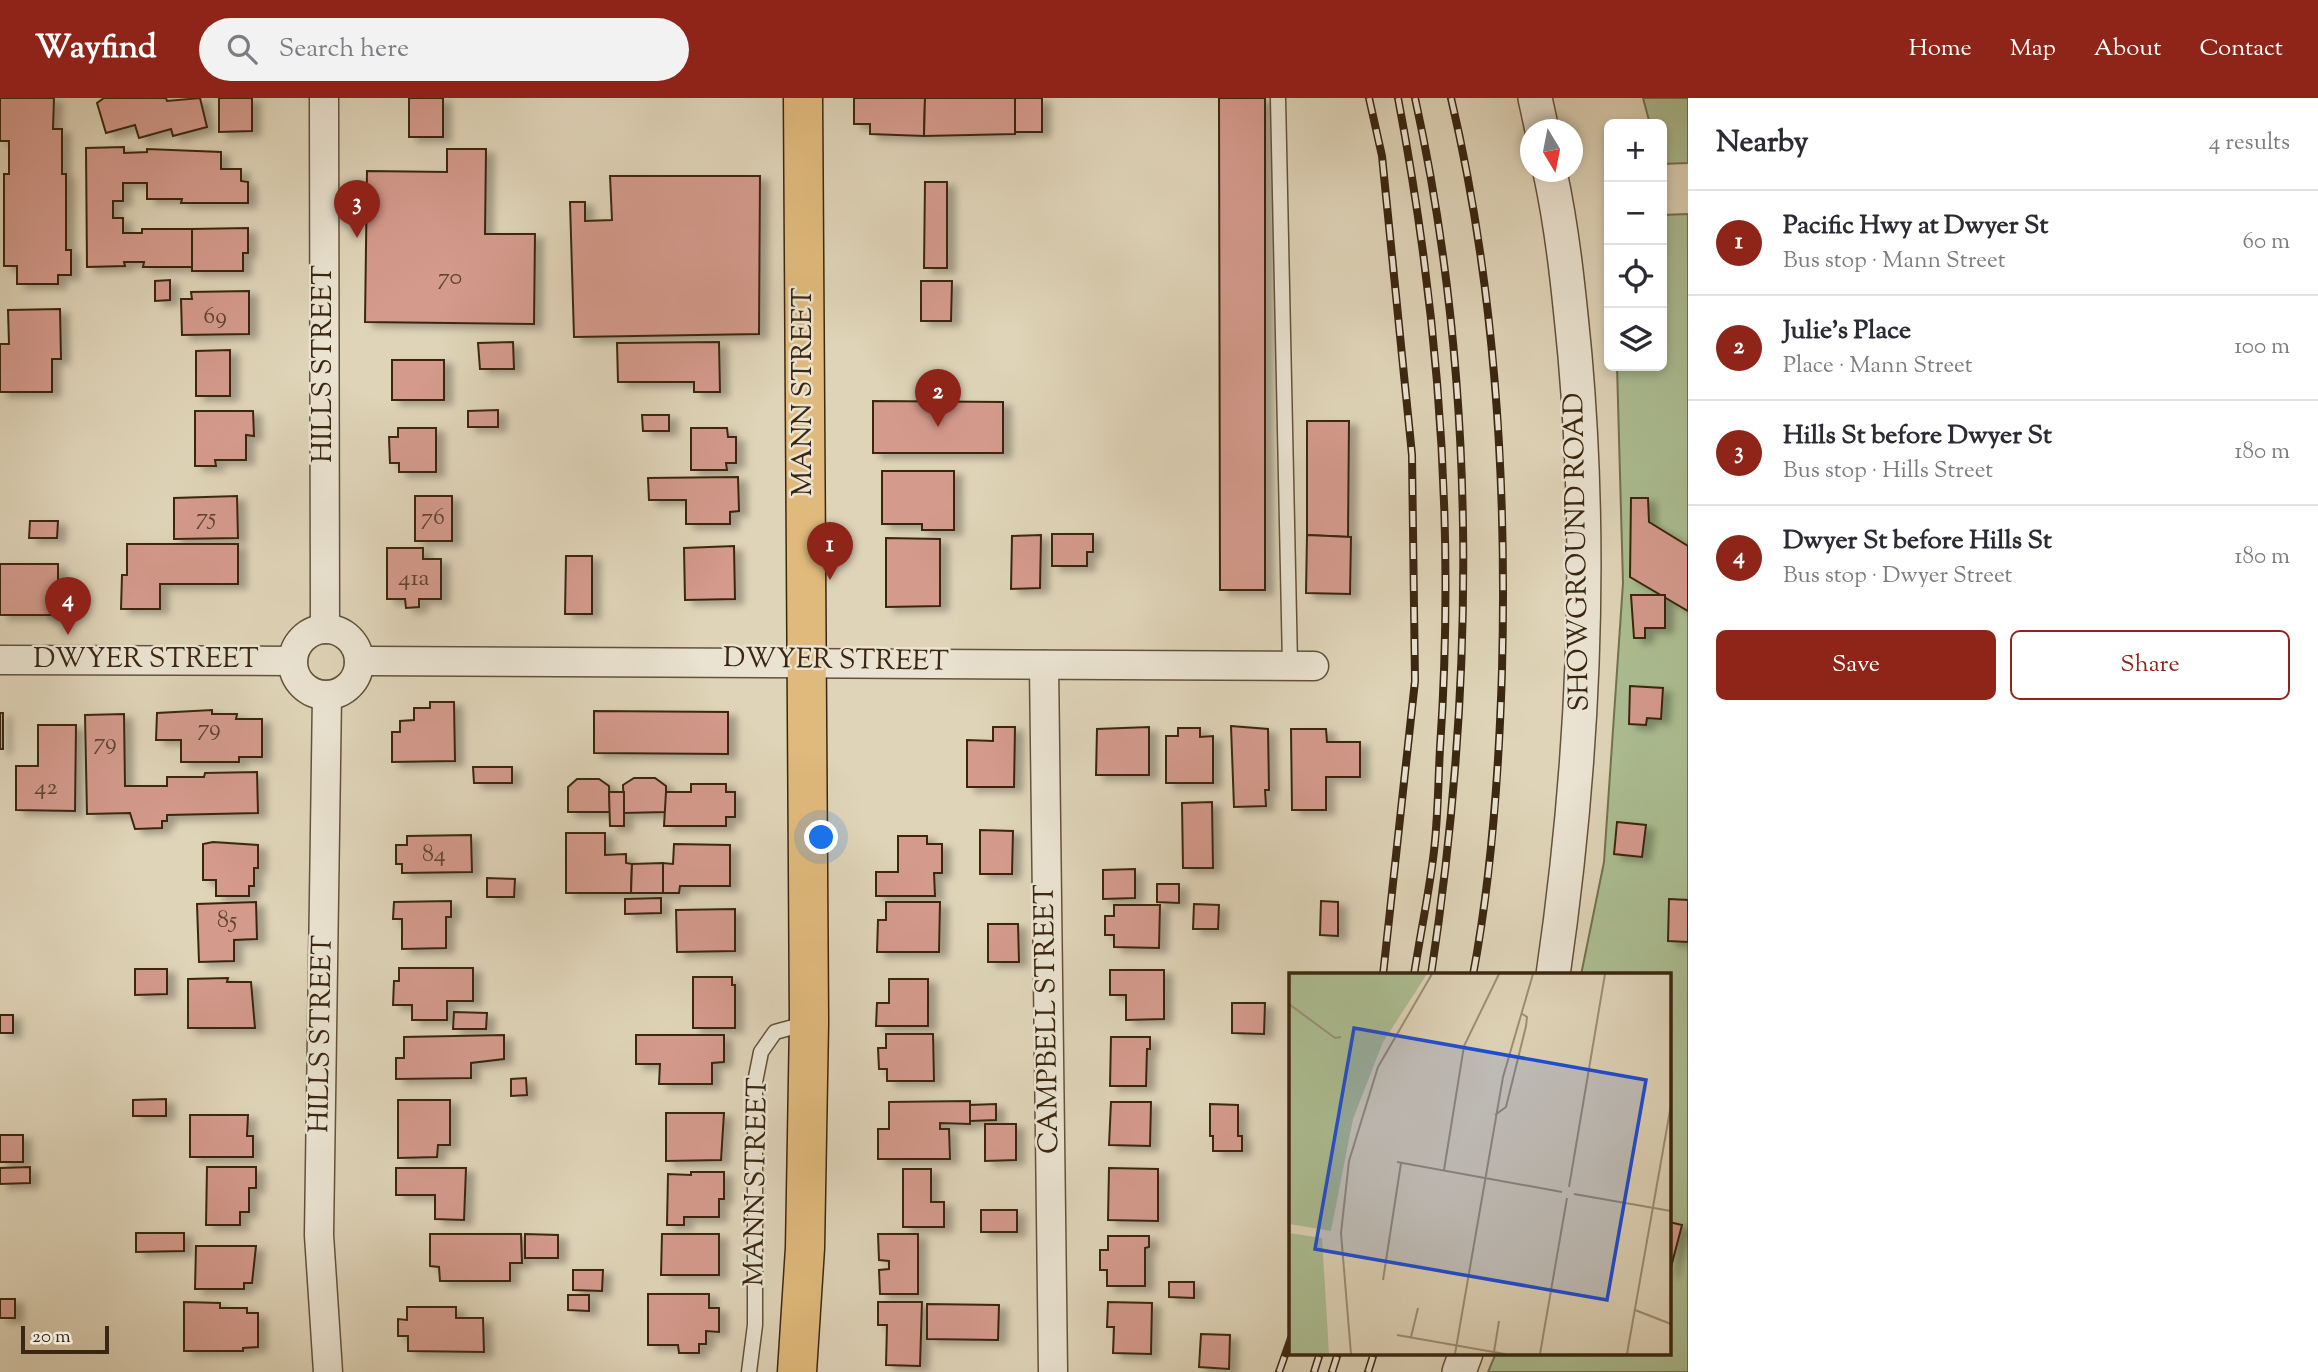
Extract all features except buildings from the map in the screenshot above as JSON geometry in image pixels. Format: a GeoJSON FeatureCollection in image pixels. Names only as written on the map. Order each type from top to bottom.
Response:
{"type":"FeatureCollection","features":[{"type":"Feature","properties":{"kind":"main road","name":"MANN STREET"},"geometry":{"type":"LineString","coordinates":[[797,1372],[805,1248],[809,1023],[803,98]]}},
{"type":"Feature","properties":{"kind":"street","name":"HILLS STREET"},"geometry":{"type":"LineString","coordinates":[[324,98],[325,629]]}},
{"type":"Feature","properties":{"kind":"street"},"geometry":{"type":"LineString","coordinates":[[1535,98],[1540,119]]}},
{"type":"Feature","properties":{"kind":"street","name":"SHOWGROUND ROAD"},"geometry":{"type":"LineString","coordinates":[[1552,182],[1559,212],[1579,401],[1585,620],[1577,776],[1553,973]]}},
{"type":"Feature","properties":{"kind":"street"},"geometry":{"type":"LineString","coordinates":[[325,629],[335,631],[352,642],[359,662],[354,681],[337,694],[327,695],[307,689],[299,681],[293,661],[295,651],[306,636],[325,629]]}},
{"type":"Feature","properties":{"kind":"street","name":"DWYER STREET"},"geometry":{"type":"LineString","coordinates":[[359,662],[805,659],[1044,665],[1302,666]]}},
{"type":"Feature","properties":{"kind":"street","name":"DWYER STREET"},"geometry":{"type":"LineString","coordinates":[[0,660],[293,661]]}},
{"type":"Feature","properties":{"kind":"street","name":"CAMPBELL STREET"},"geometry":{"type":"LineString","coordinates":[[1044,665],[1053,1372]]}},
{"type":"Feature","properties":{"kind":"street","name":"HILLS STREET"},"geometry":{"type":"LineString","coordinates":[[327,695],[319,1235],[328,1372]]}},
{"type":"Feature","properties":{"kind":"street"},"geometry":{"type":"LineString","coordinates":[[1459,1372],[1466,1354]]}},
{"type":"Feature","properties":{"kind":"lane"},"geometry":{"type":"LineString","coordinates":[[1278,98],[1302,666]]}},
{"type":"Feature","properties":{"kind":"lane","name":"MANN STREET"},"geometry":{"type":"LineString","coordinates":[[749,1372],[755,1325],[755,1082],[761,1052],[778,1030],[809,1023]]}},
{"type":"Feature","properties":{"kind":"green space"},"geometry":{"type":"Polygon","coordinates":[[[1643,98],[1688,98],[1688,163],[1667,164],[1667,119],[1649,119],[1643,98]]]}},
{"type":"Feature","properties":{"kind":"green space"},"geometry":{"type":"Polygon","coordinates":[[[1688,214],[1688,1372],[1488,1372],[1496,1354],[1671,1354],[1671,973],[1581,973],[1604,862],[1623,583],[1617,371],[1667,371],[1667,215],[1688,214]]]}},
{"type":"Feature","properties":{"kind":"railway"},"geometry":{"type":"LineString","coordinates":[[1369,98],[1382,156],[1412,455],[1415,681],[1383,973]]}},
{"type":"Feature","properties":{"kind":"railway"},"geometry":{"type":"LineString","coordinates":[[1398,98],[1424,260],[1433,341],[1440,422],[1446,585],[1435,845],[1414,973]]}},
{"type":"Feature","properties":{"kind":"railway"},"geometry":{"type":"LineString","coordinates":[[1415,98],[1436,206],[1450,315],[1459,425],[1463,536],[1462,646],[1456,756],[1446,866],[1431,973]]}},
{"type":"Feature","properties":{"kind":"railway"},"geometry":{"type":"LineString","coordinates":[[1451,98],[1466,168],[1488,311],[1500,454],[1502,526],[1502,670],[1497,785],[1490,861],[1473,973]]}},
{"type":"Feature","properties":{"kind":"railway"},"geometry":{"type":"LineString","coordinates":[[1279,1372],[1289,1344]]}},
{"type":"Feature","properties":{"kind":"railway"},"geometry":{"type":"LineString","coordinates":[[1314,1372],[1320,1354]]}},
{"type":"Feature","properties":{"kind":"railway"},"geometry":{"type":"LineString","coordinates":[[1332,1372],[1338,1354]]}},
{"type":"Feature","properties":{"kind":"railway"},"geometry":{"type":"LineString","coordinates":[[1368,1372],[1374,1354]]}},
{"type":"Feature","properties":{"kind":"place","name":"Hills St before Dwyer St"},"geometry":{"type":"Point","coordinates":[357,238]}},
{"type":"Feature","properties":{"kind":"place","name":"Julie's Place"},"geometry":{"type":"Point","coordinates":[938,427]}},
{"type":"Feature","properties":{"kind":"place","name":"Pacific Hwy at Dwyer St"},"geometry":{"type":"Point","coordinates":[830,580]}},
{"type":"Feature","properties":{"kind":"place","name":"Dwyer St before Hills St"},"geometry":{"type":"Point","coordinates":[68,635]}}]}
